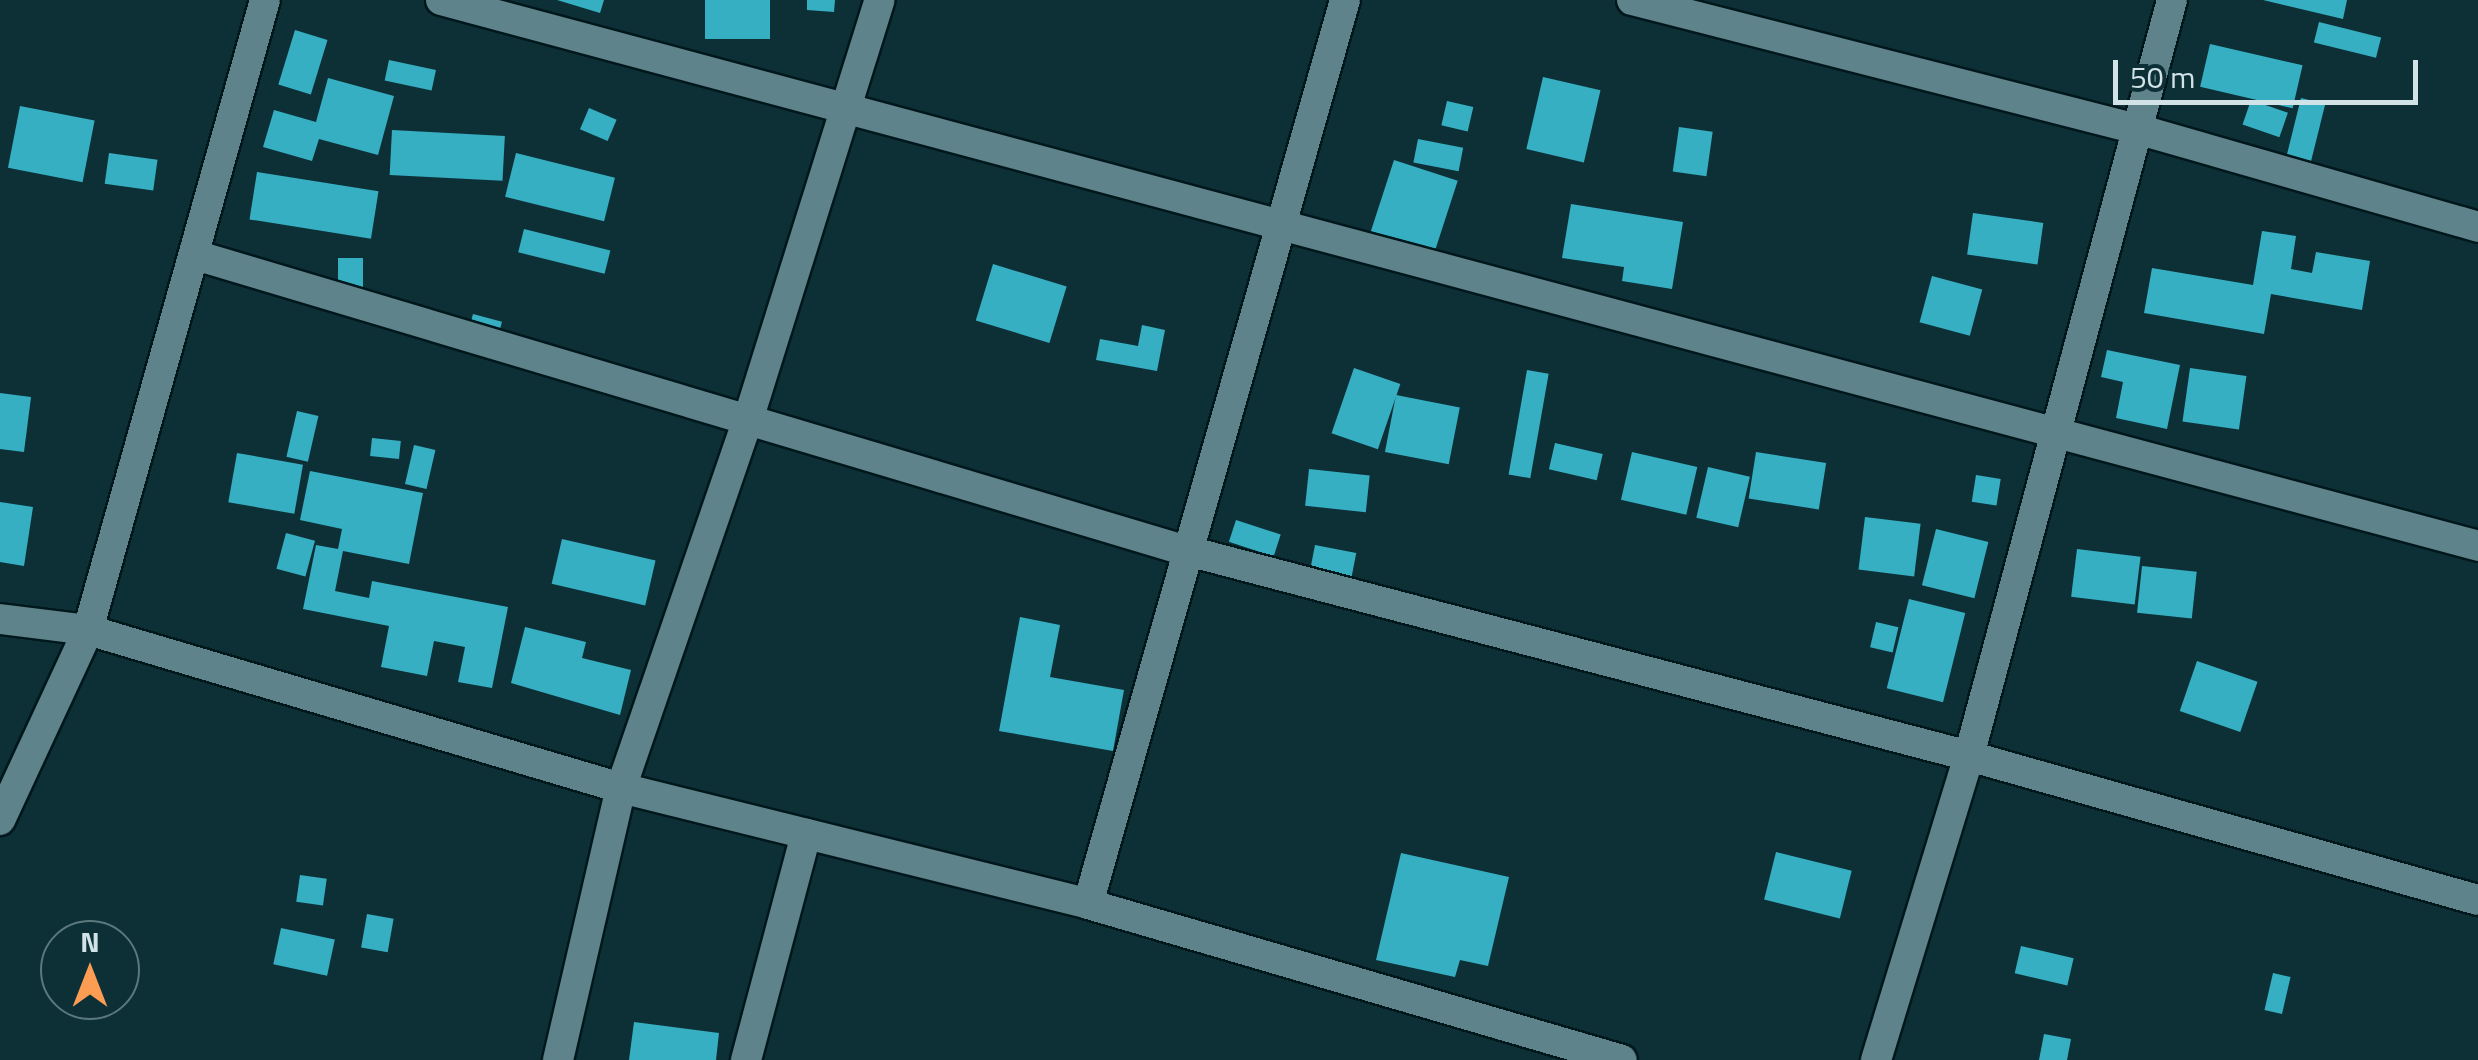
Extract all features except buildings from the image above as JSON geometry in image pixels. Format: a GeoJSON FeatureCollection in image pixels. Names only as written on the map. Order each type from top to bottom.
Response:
{"type":"FeatureCollection","features":[{"type":"Feature","properties":{"kind":"street"},"geometry":{"type":"LineString","coordinates":[[0,820],[88,630],[265,0]]}},
{"type":"Feature","properties":{"kind":"street"},"geometry":{"type":"LineString","coordinates":[[441,0],[845,105],[2478,546]]}},
{"type":"Feature","properties":{"kind":"street"},"geometry":{"type":"LineString","coordinates":[[558,1060],[621,788],[748,420],[880,0]]}},
{"type":"Feature","properties":{"kind":"street"},"geometry":{"type":"LineString","coordinates":[[1088,904],[1184,550],[1345,0]]}},
{"type":"Feature","properties":{"kind":"street"},"geometry":{"type":"LineString","coordinates":[[1632,0],[2138,129],[2478,227]]}},
{"type":"Feature","properties":{"kind":"street"},"geometry":{"type":"LineString","coordinates":[[1876,1060],[1970,756],[2172,0]]}},
{"type":"Feature","properties":{"kind":"street"},"geometry":{"type":"LineString","coordinates":[[196,255],[1184,550],[1970,756],[2478,900]]}},
{"type":"Feature","properties":{"kind":"street"},"geometry":{"type":"LineString","coordinates":[[0,619],[88,630],[621,788],[1088,904],[1622,1060]]}},
{"type":"Feature","properties":{"kind":"street"},"geometry":{"type":"LineString","coordinates":[[746,1060],[806,834]]}}]}
